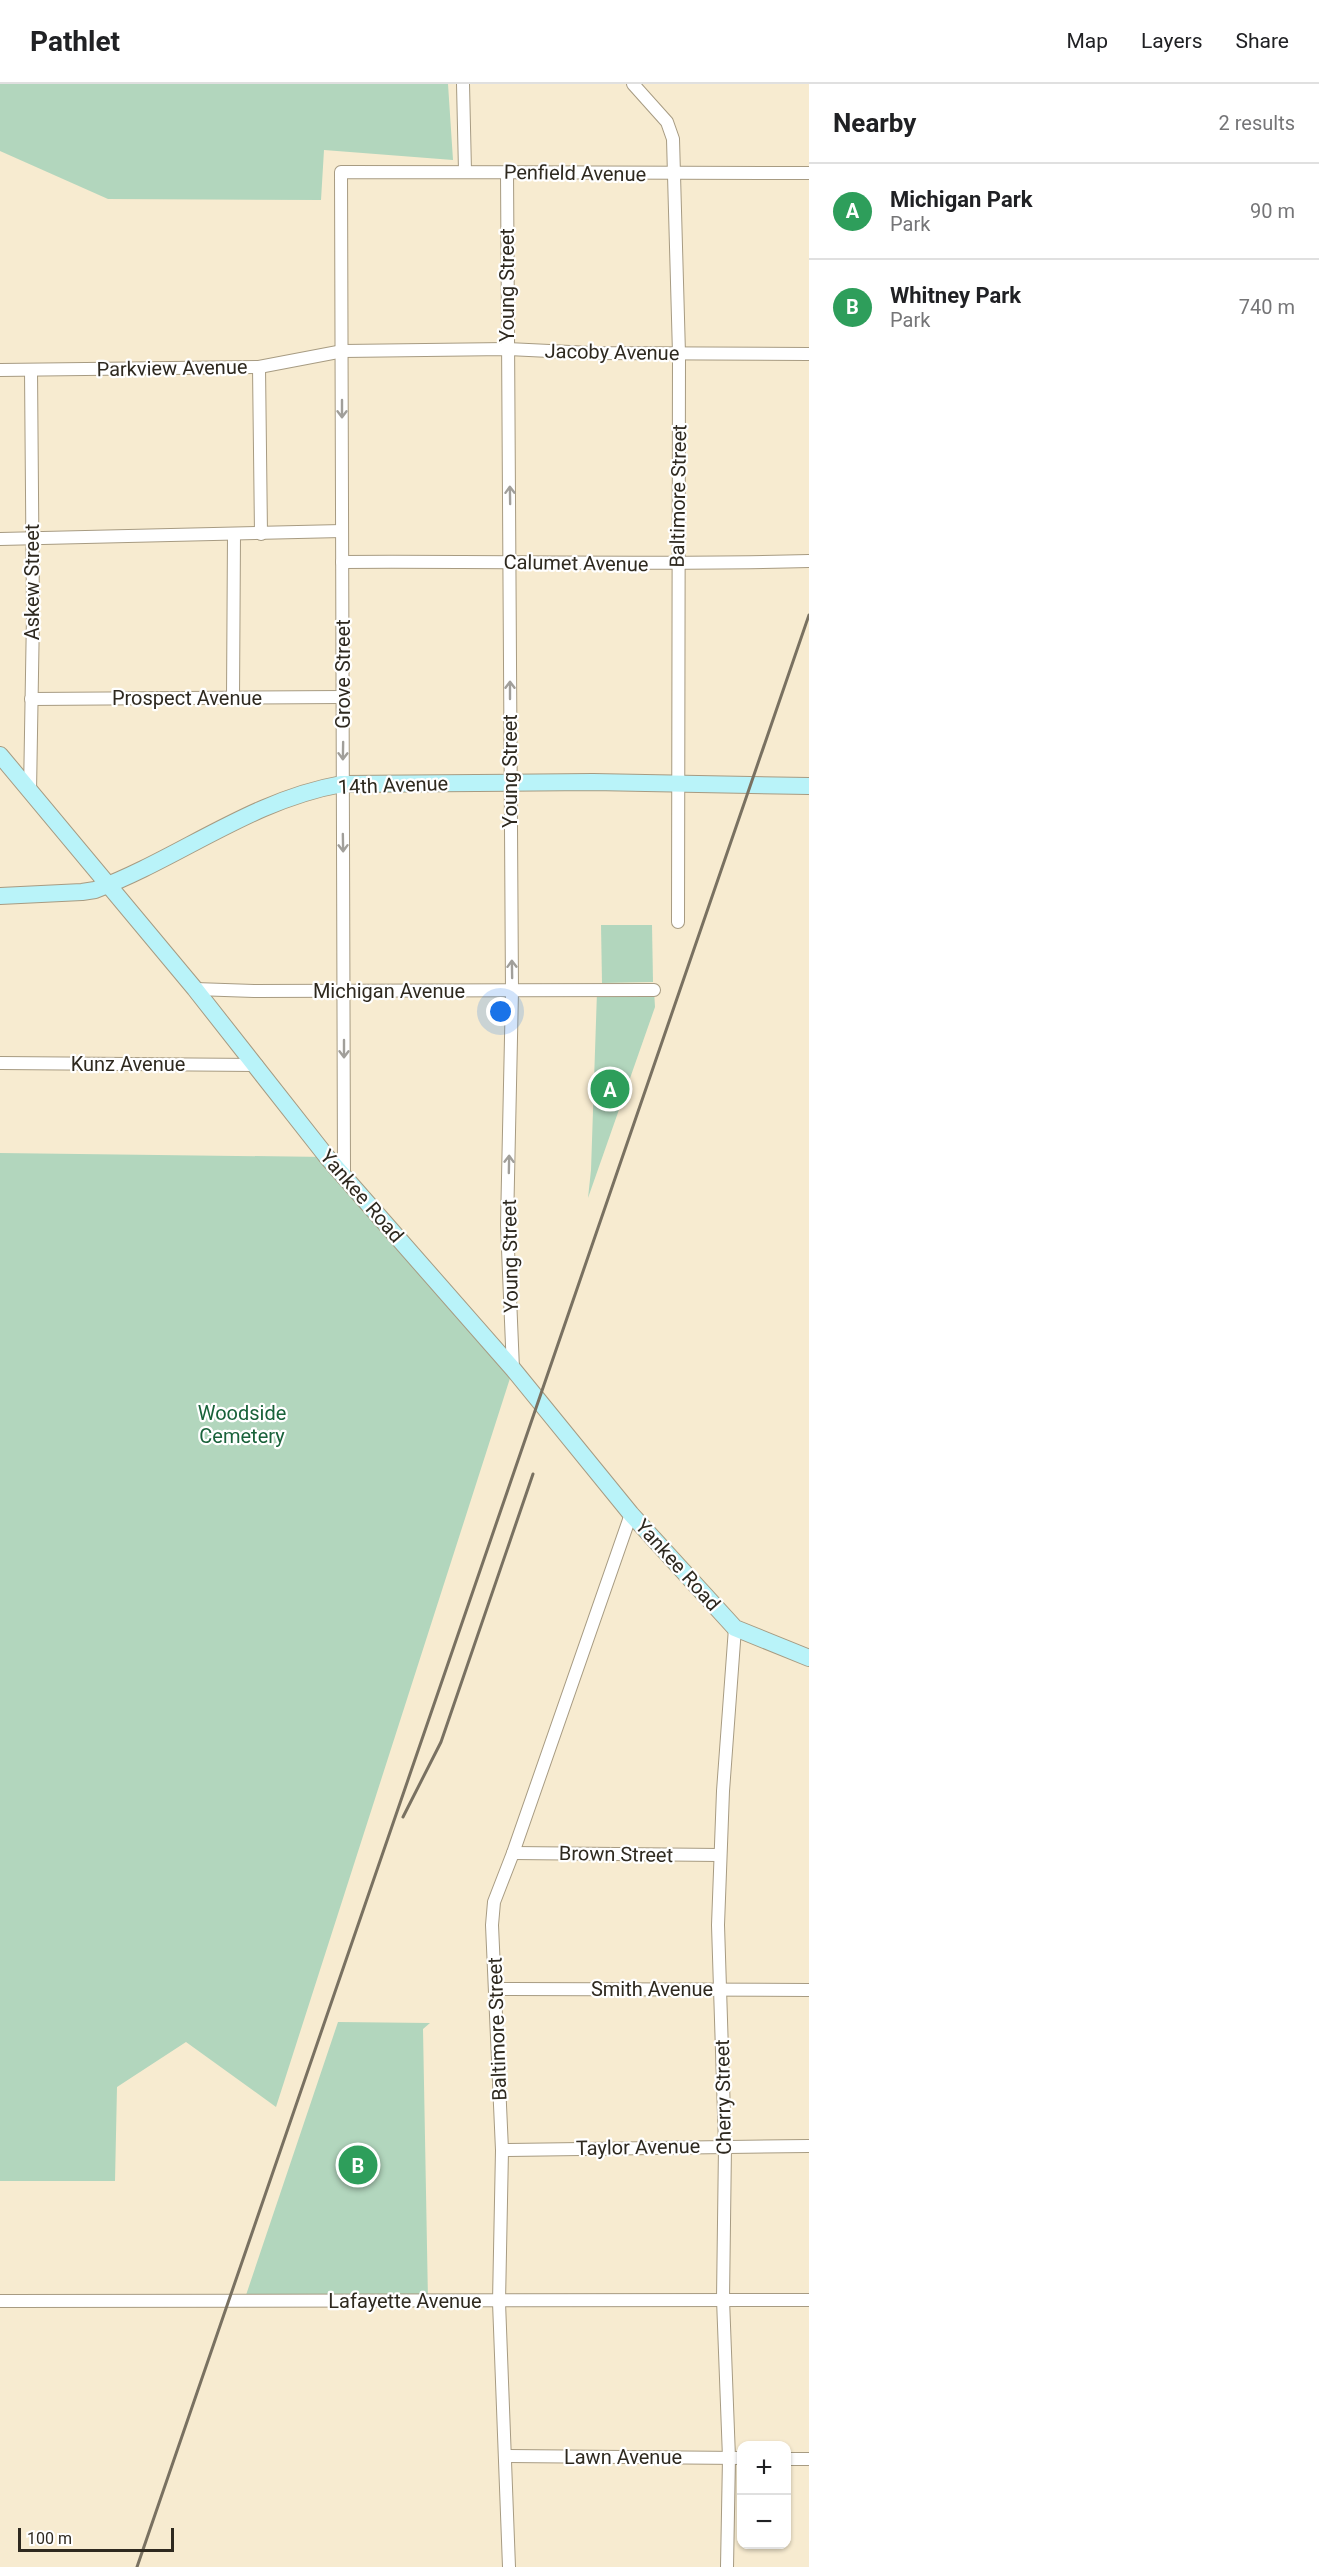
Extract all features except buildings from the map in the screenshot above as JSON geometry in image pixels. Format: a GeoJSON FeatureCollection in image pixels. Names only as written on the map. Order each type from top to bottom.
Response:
{"type":"FeatureCollection","features":[{"type":"Feature","properties":{"kind":"street"},"geometry":{"type":"LineString","coordinates":[[463,84],[465,171]]}},
{"type":"Feature","properties":{"kind":"street","name":"Baltimore Street"},"geometry":{"type":"LineString","coordinates":[[633,84],[667,122],[673,139],[675,174],[679,354],[678,922]]}},
{"type":"Feature","properties":{"kind":"street","name":"Penfield Avenue"},"geometry":{"type":"LineString","coordinates":[[340,172],[809,173]]}},
{"type":"Feature","properties":{"kind":"street","name":"Grove Street"},"geometry":{"type":"LineString","coordinates":[[340,172],[343,351],[344,1175]]}},
{"type":"Feature","properties":{"kind":"street","name":"Young Street"},"geometry":{"type":"LineString","coordinates":[[507,172],[512,991],[507,1225],[513,1369]]}},
{"type":"Feature","properties":{"kind":"street","name":"Jacoby Avenue"},"geometry":{"type":"LineString","coordinates":[[343,351],[507,349],[591,353],[809,354]]}},
{"type":"Feature","properties":{"kind":"street","name":"Parkview Avenue"},"geometry":{"type":"LineString","coordinates":[[0,370],[259,367],[343,351]]}},
{"type":"Feature","properties":{"kind":"street"},"geometry":{"type":"LineString","coordinates":[[259,367],[261,534]]}},
{"type":"Feature","properties":{"kind":"street","name":"Askew Street"},"geometry":{"type":"LineString","coordinates":[[30,793],[31,370]]}},
{"type":"Feature","properties":{"kind":"street"},"geometry":{"type":"LineString","coordinates":[[0,539],[342,531]]}},
{"type":"Feature","properties":{"kind":"street"},"geometry":{"type":"LineString","coordinates":[[233,698],[234,534]]}},
{"type":"Feature","properties":{"kind":"street","name":"Calumet Avenue"},"geometry":{"type":"LineString","coordinates":[[342,562],[511,561],[678,564],[809,561]]}},
{"type":"Feature","properties":{"kind":"street","name":"Prospect Avenue"},"geometry":{"type":"LineString","coordinates":[[31,699],[344,697]]}},
{"type":"Feature","properties":{"kind":"street","name":"Yankee Road"},"geometry":{"type":"LineString","coordinates":[[0,755],[195,989],[344,1175],[513,1369],[631,1514],[735,1628]]}},
{"type":"Feature","properties":{"kind":"street","name":"14th Avenue"},"geometry":{"type":"LineString","coordinates":[[0,896],[82,892],[108,885],[266,806],[310,790],[342,784],[510,782],[809,786]]}},
{"type":"Feature","properties":{"kind":"street","name":"Michigan Avenue"},"geometry":{"type":"LineString","coordinates":[[195,989],[654,990]]}},
{"type":"Feature","properties":{"kind":"street","name":"Kunz Avenue"},"geometry":{"type":"LineString","coordinates":[[0,1063],[256,1065]]}},
{"type":"Feature","properties":{"kind":"street","name":"Baltimore Street"},"geometry":{"type":"LineString","coordinates":[[509,2567],[499,2302],[502,2150],[492,1925],[494,1902],[631,1514]]}},
{"type":"Feature","properties":{"kind":"street"},"geometry":{"type":"LineString","coordinates":[[735,1628],[809,1658]]}},
{"type":"Feature","properties":{"kind":"street","name":"Cherry Street"},"geometry":{"type":"LineString","coordinates":[[727,2567],[735,2458],[723,2299],[725,2146],[720,1855],[735,1628]]}},
{"type":"Feature","properties":{"kind":"street","name":"Brown Street"},"geometry":{"type":"LineString","coordinates":[[513,1853],[720,1855]]}},
{"type":"Feature","properties":{"kind":"street","name":"Smith Avenue"},"geometry":{"type":"LineString","coordinates":[[495,1989],[809,1990]]}},
{"type":"Feature","properties":{"kind":"street","name":"Taylor Avenue"},"geometry":{"type":"LineString","coordinates":[[502,2150],[809,2146]]}},
{"type":"Feature","properties":{"kind":"street","name":"Lafayette Avenue"},"geometry":{"type":"LineString","coordinates":[[0,2301],[809,2300]]}},
{"type":"Feature","properties":{"kind":"street","name":"Lawn Avenue"},"geometry":{"type":"LineString","coordinates":[[505,2456],[735,2458]]}},
{"type":"Feature","properties":{"kind":"street"},"geometry":{"type":"LineString","coordinates":[[791,2459],[809,2459]]}},
{"type":"Feature","properties":{"kind":"green space"},"geometry":{"type":"Polygon","coordinates":[[[0,84],[448,84],[453,160],[324,150],[321,200],[108,199],[0,151],[0,84]]]}},
{"type":"Feature","properties":{"kind":"green space"},"geometry":{"type":"Polygon","coordinates":[[[601,925],[652,925],[653,982],[602,983],[601,925]]]}},
{"type":"Feature","properties":{"kind":"green space"},"geometry":{"type":"Polygon","coordinates":[[[654,990],[655,1007],[588,1198],[597,992],[654,990]]]}},
{"type":"Feature","properties":{"kind":"green space","name":"Woodside Cemetery"},"geometry":{"type":"Polygon","coordinates":[[[0,1153],[327,1157],[513,1369],[276,2107],[186,2042],[117,2087],[115,2181],[0,2181],[0,1153]]]}},
{"type":"Feature","properties":{"kind":"green space"},"geometry":{"type":"Polygon","coordinates":[[[338,2022],[430,2023],[423,2029],[428,2301],[244,2301],[338,2022]]]}},
{"type":"Feature","properties":{"kind":"railway"},"geometry":{"type":"LineString","coordinates":[[137,2567],[809,615]]}},
{"type":"Feature","properties":{"kind":"railway"},"geometry":{"type":"LineString","coordinates":[[403,1817],[441,1742],[533,1474]]}},
{"type":"Feature","properties":{"kind":"place","name":"Michigan Park"},"geometry":{"type":"Point","coordinates":[610,1089]}},
{"type":"Feature","properties":{"kind":"place","name":"Whitney Park"},"geometry":{"type":"Point","coordinates":[358,2165]}}]}
